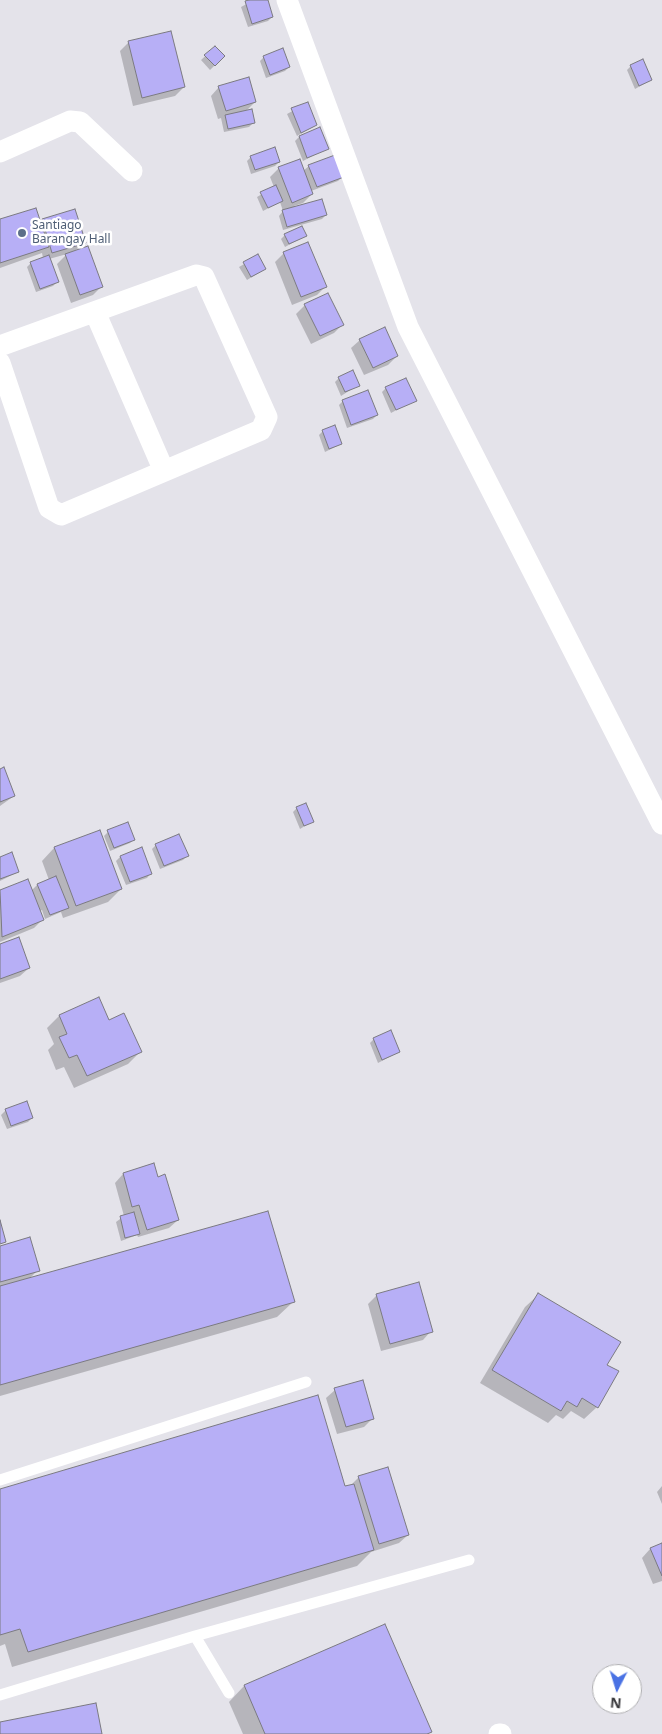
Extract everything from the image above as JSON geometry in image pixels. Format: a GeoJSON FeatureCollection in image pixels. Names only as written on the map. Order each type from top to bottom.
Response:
{"type":"FeatureCollection","features":[{"type":"Feature","properties":{"kind":"street"},"geometry":{"type":"LineString","coordinates":[[287,0],[408,327],[662,824]]}},
{"type":"Feature","properties":{"kind":"street"},"geometry":{"type":"LineString","coordinates":[[0,152],[70,121],[80,122],[132,171]]}},
{"type":"Feature","properties":{"kind":"street"},"geometry":{"type":"LineString","coordinates":[[0,346],[196,275],[204,277],[267,416],[261,430],[61,515],[49,508],[0,363]]}},
{"type":"Feature","properties":{"kind":"street"},"geometry":{"type":"LineString","coordinates":[[95,312],[164,471]]}},
{"type":"Feature","properties":{"kind":"lane"},"geometry":{"type":"LineString","coordinates":[[0,1480],[306,1382]]}},
{"type":"Feature","properties":{"kind":"lane"},"geometry":{"type":"LineString","coordinates":[[0,1695],[196,1636],[469,1560]]}},
{"type":"Feature","properties":{"kind":"lane"},"geometry":{"type":"LineString","coordinates":[[196,1636],[229,1693]]}},
{"type":"Feature","properties":{"kind":"building"},"geometry":{"type":"Polygon","coordinates":[[[268,0],[273,17],[252,24],[245,1],[268,0]]]}},
{"type":"Feature","properties":{"kind":"building"},"geometry":{"type":"Polygon","coordinates":[[[171,31],[185,87],[142,98],[128,41],[171,31]]]}},
{"type":"Feature","properties":{"kind":"building"},"geometry":{"type":"Polygon","coordinates":[[[215,46],[225,56],[215,66],[204,55],[215,46]]]}},
{"type":"Feature","properties":{"kind":"building"},"geometry":{"type":"Polygon","coordinates":[[[283,48],[290,67],[270,75],[263,56],[283,48]]]}},
{"type":"Feature","properties":{"kind":"building"},"geometry":{"type":"Polygon","coordinates":[[[643,59],[652,80],[639,86],[630,65],[643,59]]]}},
{"type":"Feature","properties":{"kind":"building"},"geometry":{"type":"Polygon","coordinates":[[[249,77],[256,102],[226,111],[218,86],[249,77]]]}},
{"type":"Feature","properties":{"kind":"building"},"geometry":{"type":"Polygon","coordinates":[[[308,102],[317,125],[301,133],[291,108],[308,102]]]}},
{"type":"Feature","properties":{"kind":"building"},"geometry":{"type":"Polygon","coordinates":[[[252,109],[255,123],[228,129],[225,115],[252,109]]]}},
{"type":"Feature","properties":{"kind":"building"},"geometry":{"type":"Polygon","coordinates":[[[320,127],[329,149],[307,158],[299,136],[320,127]]]}},
{"type":"Feature","properties":{"kind":"building"},"geometry":{"type":"Polygon","coordinates":[[[275,147],[280,162],[255,170],[250,156],[275,147]]]}},
{"type":"Feature","properties":{"kind":"building"},"geometry":{"type":"Polygon","coordinates":[[[335,155],[344,177],[317,187],[308,165],[335,155]]]}},
{"type":"Feature","properties":{"kind":"building"},"geometry":{"type":"Polygon","coordinates":[[[300,159],[313,194],[292,203],[278,167],[300,159]]]}},
{"type":"Feature","properties":{"kind":"building"},"geometry":{"type":"Polygon","coordinates":[[[276,185],[283,201],[268,208],[260,192],[276,185]]]}},
{"type":"Feature","properties":{"kind":"building"},"geometry":{"type":"Polygon","coordinates":[[[322,199],[327,215],[287,227],[282,210],[322,199]]]}},
{"type":"Feature","properties":{"kind":"building","name":"Santiago Barangay Hall"},"geometry":{"type":"Polygon","coordinates":[[[36,208],[49,247],[0,263],[0,219],[36,208]]]}},
{"type":"Feature","properties":{"kind":"building"},"geometry":{"type":"Polygon","coordinates":[[[75,209],[86,243],[52,253],[42,219],[75,209]]]}},
{"type":"Feature","properties":{"kind":"building"},"geometry":{"type":"Polygon","coordinates":[[[302,226],[307,236],[289,244],[284,234],[302,226]]]}},
{"type":"Feature","properties":{"kind":"building"},"geometry":{"type":"Polygon","coordinates":[[[308,242],[327,287],[301,297],[283,252],[308,242]]]}},
{"type":"Feature","properties":{"kind":"building"},"geometry":{"type":"Polygon","coordinates":[[[88,246],[103,287],[80,295],[65,254],[88,246]]]}},
{"type":"Feature","properties":{"kind":"building"},"geometry":{"type":"Polygon","coordinates":[[[258,254],[266,269],[251,277],[243,262],[258,254]]]}},
{"type":"Feature","properties":{"kind":"building"},"geometry":{"type":"Polygon","coordinates":[[[49,255],[59,282],[40,289],[30,262],[49,255]]]}},
{"type":"Feature","properties":{"kind":"building"},"geometry":{"type":"Polygon","coordinates":[[[328,293],[344,325],[320,336],[304,304],[328,293]]]}},
{"type":"Feature","properties":{"kind":"building"},"geometry":{"type":"Polygon","coordinates":[[[385,327],[398,356],[373,368],[359,339],[385,327]]]}},
{"type":"Feature","properties":{"kind":"building"},"geometry":{"type":"Polygon","coordinates":[[[353,370],[360,386],[345,392],[338,377],[353,370]]]}},
{"type":"Feature","properties":{"kind":"building"},"geometry":{"type":"Polygon","coordinates":[[[406,378],[417,401],[396,410],[385,387],[406,378]]]}},
{"type":"Feature","properties":{"kind":"building"},"geometry":{"type":"Polygon","coordinates":[[[368,390],[378,415],[351,425],[342,400],[368,390]]]}},
{"type":"Feature","properties":{"kind":"building"},"geometry":{"type":"Polygon","coordinates":[[[335,425],[342,444],[329,449],[322,430],[335,425]]]}},
{"type":"Feature","properties":{"kind":"building"},"geometry":{"type":"Polygon","coordinates":[[[4,767],[15,796],[0,802],[0,769],[4,767]]]}},
{"type":"Feature","properties":{"kind":"building"},"geometry":{"type":"Polygon","coordinates":[[[306,803],[314,822],[304,826],[296,807],[306,803]]]}},
{"type":"Feature","properties":{"kind":"building"},"geometry":{"type":"Polygon","coordinates":[[[128,822],[135,840],[114,848],[107,830],[128,822]]]}},
{"type":"Feature","properties":{"kind":"building"},"geometry":{"type":"Polygon","coordinates":[[[100,830],[122,889],[76,906],[54,847],[100,830]]]}},
{"type":"Feature","properties":{"kind":"building"},"geometry":{"type":"Polygon","coordinates":[[[179,834],[189,856],[164,866],[155,844],[179,834]]]}},
{"type":"Feature","properties":{"kind":"building"},"geometry":{"type":"Polygon","coordinates":[[[142,847],[152,874],[130,882],[120,856],[142,847]]]}},
{"type":"Feature","properties":{"kind":"building"},"geometry":{"type":"Polygon","coordinates":[[[12,852],[19,872],[0,879],[0,857],[12,852]]]}},
{"type":"Feature","properties":{"kind":"building"},"geometry":{"type":"Polygon","coordinates":[[[56,876],[69,908],[50,915],[37,884],[56,876]]]}},
{"type":"Feature","properties":{"kind":"building"},"geometry":{"type":"Polygon","coordinates":[[[28,879],[44,920],[2,937],[0,890],[28,879]]]}},
{"type":"Feature","properties":{"kind":"building"},"geometry":{"type":"Polygon","coordinates":[[[19,937],[30,968],[0,979],[0,944],[19,937]]]}},
{"type":"Feature","properties":{"kind":"building"},"geometry":{"type":"Polygon","coordinates":[[[99,997],[109,1020],[124,1013],[142,1052],[87,1076],[77,1055],[69,1058],[59,1037],[67,1034],[59,1015],[99,997]]]}},
{"type":"Feature","properties":{"kind":"building"},"geometry":{"type":"Polygon","coordinates":[[[391,1030],[400,1052],[382,1060],[373,1038],[391,1030]]]}},
{"type":"Feature","properties":{"kind":"building"},"geometry":{"type":"Polygon","coordinates":[[[27,1101],[33,1118],[11,1126],[5,1109],[27,1101]]]}},
{"type":"Feature","properties":{"kind":"building"},"geometry":{"type":"Polygon","coordinates":[[[154,1163],[158,1177],[165,1174],[179,1220],[147,1230],[139,1205],[132,1207],[123,1173],[154,1163]]]}},
{"type":"Feature","properties":{"kind":"building"},"geometry":{"type":"Polygon","coordinates":[[[268,1211],[295,1302],[0,1385],[0,1286],[268,1211]]]}},
{"type":"Feature","properties":{"kind":"building"},"geometry":{"type":"Polygon","coordinates":[[[134,1212],[140,1234],[125,1238],[120,1216],[134,1212]]]}},
{"type":"Feature","properties":{"kind":"building"},"geometry":{"type":"Polygon","coordinates":[[[0,1220],[6,1242],[0,1244],[0,1220]]]}},
{"type":"Feature","properties":{"kind":"building"},"geometry":{"type":"Polygon","coordinates":[[[30,1237],[40,1271],[0,1282],[0,1246],[30,1237]]]}},
{"type":"Feature","properties":{"kind":"building"},"geometry":{"type":"Polygon","coordinates":[[[419,1282],[433,1332],[390,1344],[376,1294],[419,1282]]]}},
{"type":"Feature","properties":{"kind":"building"},"geometry":{"type":"Polygon","coordinates":[[[538,1293],[621,1342],[607,1365],[619,1371],[598,1408],[582,1398],[577,1407],[567,1401],[561,1411],[492,1370],[538,1293]]]}},
{"type":"Feature","properties":{"kind":"building"},"geometry":{"type":"Polygon","coordinates":[[[363,1380],[374,1419],[346,1427],[334,1388],[363,1380]]]}},
{"type":"Feature","properties":{"kind":"building"},"geometry":{"type":"Polygon","coordinates":[[[318,1395],[345,1486],[354,1484],[374,1550],[28,1652],[20,1629],[0,1635],[0,1489],[318,1395]]]}},
{"type":"Feature","properties":{"kind":"building"},"geometry":{"type":"Polygon","coordinates":[[[388,1467],[409,1535],[379,1544],[358,1476],[388,1467]]]}},
{"type":"Feature","properties":{"kind":"building"},"geometry":{"type":"Polygon","coordinates":[[[662,1543],[662,1576],[650,1548],[662,1543]]]}},
{"type":"Feature","properties":{"kind":"building"},"geometry":{"type":"Polygon","coordinates":[[[385,1624],[432,1732],[427,1734],[265,1734],[244,1685],[385,1624]]]}},
{"type":"Feature","properties":{"kind":"building"},"geometry":{"type":"Polygon","coordinates":[[[96,1703],[102,1734],[0,1734],[0,1722],[96,1703]]]}},
{"type":"Feature","properties":{"kind":"place","name":"Santiago Barangay Hall"},"geometry":{"type":"Point","coordinates":[22,233]}}]}
